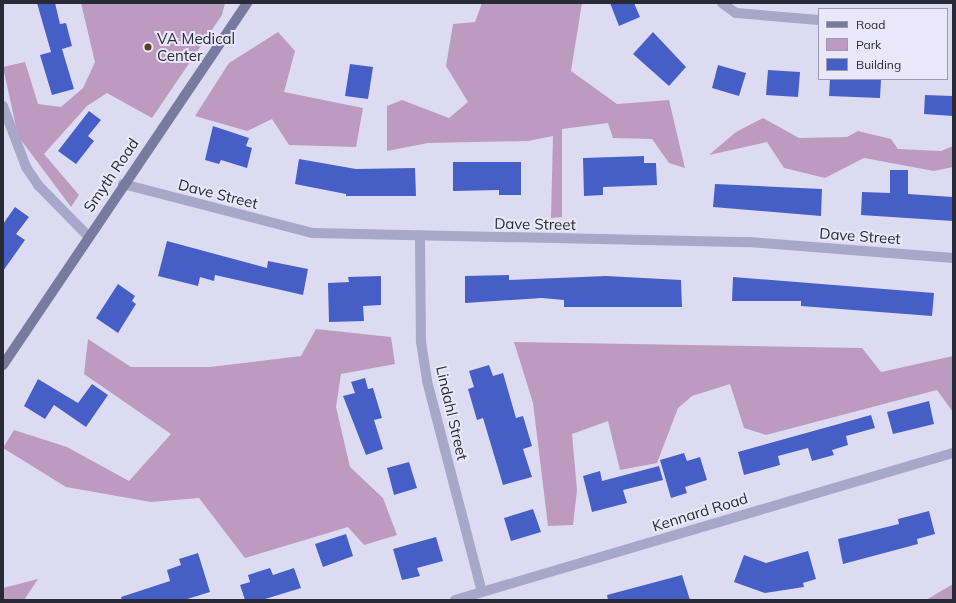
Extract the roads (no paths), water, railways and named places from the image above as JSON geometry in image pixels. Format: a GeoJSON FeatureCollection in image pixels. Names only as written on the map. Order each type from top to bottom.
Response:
{"type":"FeatureCollection","features":[{"type":"Feature","properties":{"kind":"street","name":"Smyth Road"},"geometry":{"type":"LineString","coordinates":[[3,365],[123,184],[247,3]]}},
{"type":"Feature","properties":{"kind":"street"},"geometry":{"type":"LineString","coordinates":[[722,3],[736,13],[818,20]]}},
{"type":"Feature","properties":{"kind":"street"},"geometry":{"type":"LineString","coordinates":[[3,106],[26,167],[43,191],[88,236]]}},
{"type":"Feature","properties":{"kind":"street","name":"Dave Street"},"geometry":{"type":"LineString","coordinates":[[123,184],[314,233],[420,237],[749,242],[953,258]]}},
{"type":"Feature","properties":{"kind":"street","name":"Lindahl Street"},"geometry":{"type":"LineString","coordinates":[[420,237],[421,335],[428,381],[482,592]]}},
{"type":"Feature","properties":{"kind":"street","name":"Kennard Road"},"geometry":{"type":"LineString","coordinates":[[455,600],[953,452]]}},
{"type":"Feature","properties":{"kind":"place","name":"VA Medical Center"},"geometry":{"type":"Point","coordinates":[148,47]}}]}
